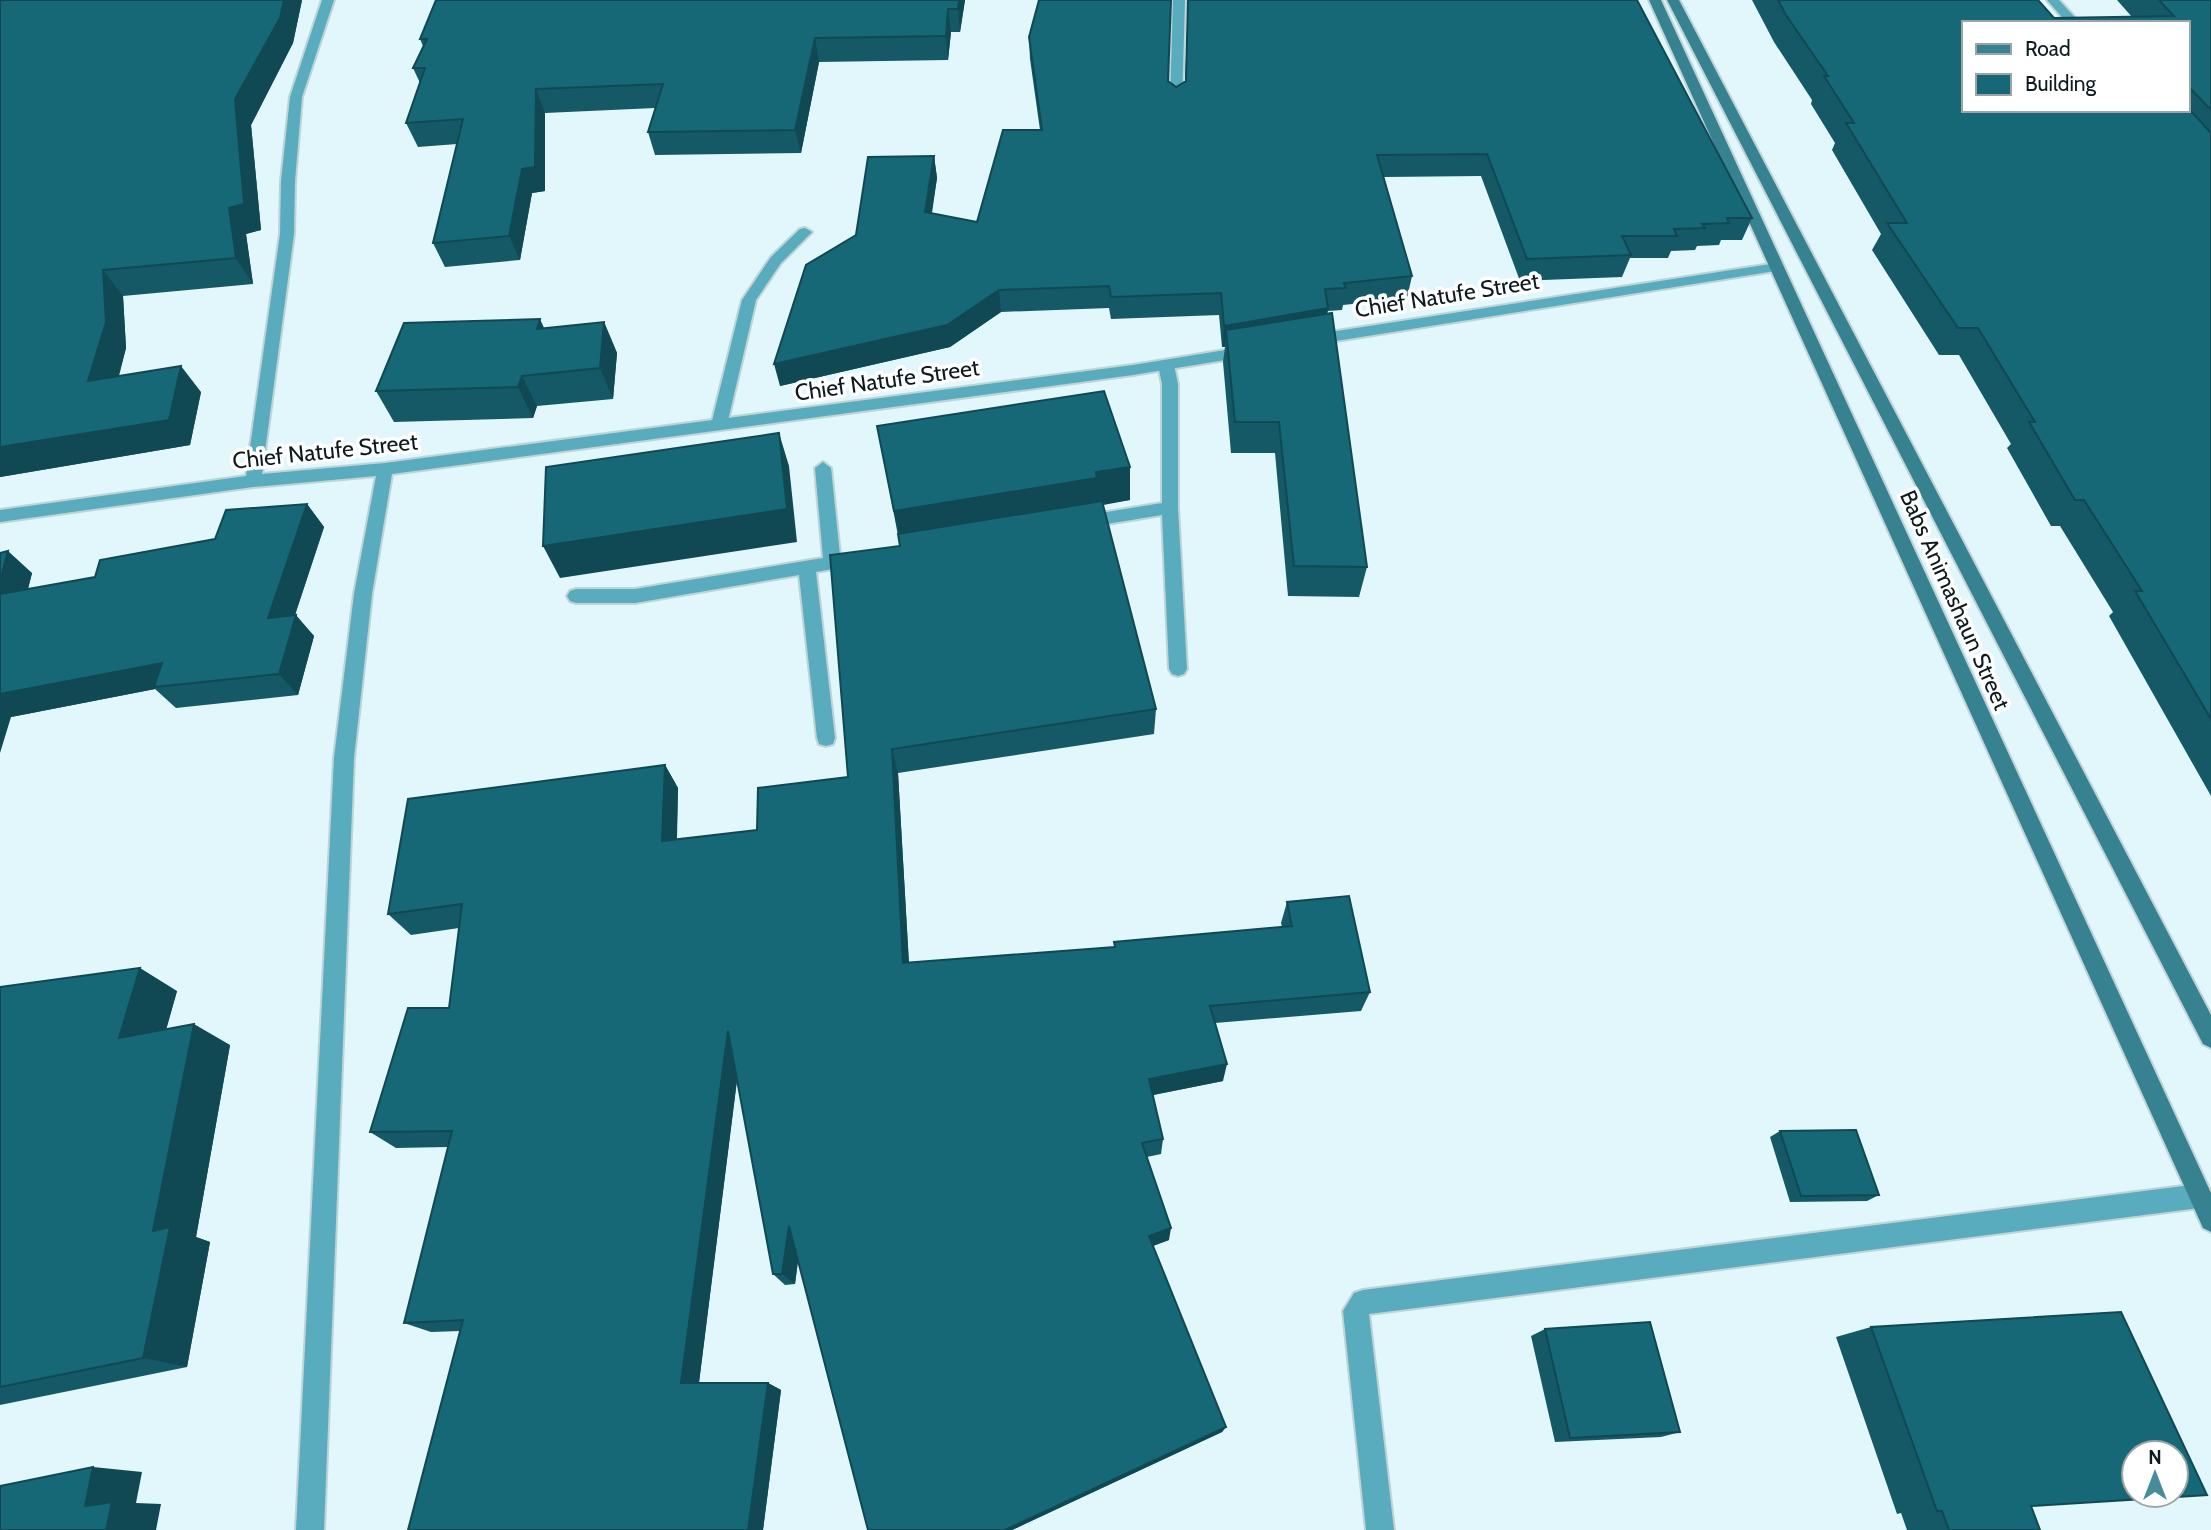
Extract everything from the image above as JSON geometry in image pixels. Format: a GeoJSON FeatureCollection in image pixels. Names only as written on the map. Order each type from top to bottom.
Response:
{"type":"FeatureCollection","features":[{"type":"Feature","properties":{"kind":"main road","name":"Babs Animashaun Street"},"geometry":{"type":"LineString","coordinates":[[1655,0],[2211,1220]]}},
{"type":"Feature","properties":{"kind":"main road","name":"Babs Animashaun Street"},"geometry":{"type":"LineString","coordinates":[[1673,0],[2211,1037]]}},
{"type":"Feature","properties":{"kind":"street"},"geometry":{"type":"LineString","coordinates":[[253,481],[287,234],[288,181],[296,97],[328,0]]}},
{"type":"Feature","properties":{"kind":"street"},"geometry":{"type":"LineString","coordinates":[[1176,103],[1179,0]]}},
{"type":"Feature","properties":{"kind":"street"},"geometry":{"type":"LineString","coordinates":[[2053,0],[2072,21]]}},
{"type":"Feature","properties":{"kind":"street"},"geometry":{"type":"LineString","coordinates":[[719,425],[749,300],[776,260],[804,232]]}},
{"type":"Feature","properties":{"kind":"street","name":"Chief Natufe Street"},"geometry":{"type":"LineString","coordinates":[[1301,342],[1777,267]]}},
{"type":"Feature","properties":{"kind":"street","name":"Chief Natufe Street"},"geometry":{"type":"LineString","coordinates":[[0,516],[253,481],[385,469],[719,425],[1166,365],[1260,349]]}},
{"type":"Feature","properties":{"kind":"street"},"geometry":{"type":"LineString","coordinates":[[1166,365],[1170,384],[1170,508],[1178,669]]}},
{"type":"Feature","properties":{"kind":"street"},"geometry":{"type":"LineString","coordinates":[[822,468],[832,563]]}},
{"type":"Feature","properties":{"kind":"street"},"geometry":{"type":"LineString","coordinates":[[310,1530],[344,758],[363,594],[385,469]]}},
{"type":"Feature","properties":{"kind":"street"},"geometry":{"type":"LineString","coordinates":[[1062,526],[1170,508]]}},
{"type":"Feature","properties":{"kind":"street"},"geometry":{"type":"LineString","coordinates":[[576,596],[635,596],[873,556]]}},
{"type":"Feature","properties":{"kind":"street"},"geometry":{"type":"LineString","coordinates":[[807,568],[826,738]]}},
{"type":"Feature","properties":{"kind":"street"},"geometry":{"type":"LineString","coordinates":[[1380,1530],[1355,1311],[1363,1302],[2199,1196]]}},
{"type":"Feature","properties":{"kind":"building"},"geometry":{"type":"Polygon","coordinates":[[[0,0],[284,0],[280,18],[235,99],[244,204],[229,208],[236,258],[103,270],[106,322],[88,381],[181,366],[169,420],[0,447],[0,0]]]}},
{"type":"Feature","properties":{"kind":"building"},"geometry":{"type":"Polygon","coordinates":[[[436,0],[959,0],[958,9],[948,9],[946,36],[815,38],[795,130],[648,132],[663,84],[536,89],[535,167],[522,169],[509,236],[433,243],[463,119],[406,123],[425,68],[413,68],[427,39],[420,39],[436,0]]]}},
{"type":"Feature","properties":{"kind":"building"},"geometry":{"type":"Polygon","coordinates":[[[1039,0],[1171,0],[1168,81],[1176,87],[1186,81],[1188,0],[1637,0],[1752,218],[1727,218],[1729,223],[1702,224],[1705,228],[1674,229],[1677,236],[1622,236],[1631,255],[1527,259],[1487,154],[1377,155],[1412,276],[1344,283],[1346,288],[1325,289],[1328,308],[1224,326],[1221,293],[1111,297],[1109,286],[999,290],[947,325],[774,364],[806,265],[856,235],[868,157],[934,156],[925,212],[977,222],[1003,130],[1042,130],[1029,37],[1039,0]]]}},
{"type":"Feature","properties":{"kind":"building"},"geometry":{"type":"Polygon","coordinates":[[[1778,0],[2038,0],[2054,18],[2174,16],[2159,0],[2211,0],[2211,110],[2190,88],[2190,21],[1962,21],[1962,112],[2190,110],[2211,133],[2211,719],[2135,591],[2142,591],[2084,500],[2075,500],[2029,422],[2035,422],[1978,328],[1958,328],[1887,223],[1907,223],[1846,123],[1854,123],[1824,76],[1828,76],[1778,0]]]}},
{"type":"Feature","properties":{"kind":"building"},"geometry":{"type":"Polygon","coordinates":[[[1332,313],[1367,567],[1294,566],[1279,422],[1235,422],[1226,330],[1332,313]]]}},
{"type":"Feature","properties":{"kind":"building"},"geometry":{"type":"Polygon","coordinates":[[[540,319],[537,329],[604,322],[600,368],[522,376],[518,387],[376,391],[404,323],[540,319]]]}},
{"type":"Feature","properties":{"kind":"building"},"geometry":{"type":"Polygon","coordinates":[[[1104,391],[1130,467],[1096,472],[1097,478],[894,511],[877,426],[1104,391]]]}},
{"type":"Feature","properties":{"kind":"building"},"geometry":{"type":"Polygon","coordinates":[[[779,433],[787,509],[543,546],[546,467],[779,433]]]}},
{"type":"Feature","properties":{"kind":"building"},"geometry":{"type":"Polygon","coordinates":[[[1102,501],[1156,709],[892,749],[903,963],[1115,947],[1114,942],[1292,926],[1287,902],[1349,896],[1370,992],[1210,1006],[1227,1064],[1149,1079],[1163,1139],[1142,1143],[1171,1228],[1149,1236],[1226,1427],[1005,1530],[868,1530],[789,1226],[782,1274],[773,1274],[728,1031],[681,1383],[768,1383],[748,1530],[408,1530],[463,1320],[404,1323],[452,1131],[370,1132],[408,1008],[449,1008],[462,904],[388,914],[408,799],[665,765],[662,841],[757,830],[758,788],[848,777],[830,555],[900,546],[898,534],[1102,501]]]}},
{"type":"Feature","properties":{"kind":"building"},"geometry":{"type":"Polygon","coordinates":[[[307,504],[268,618],[296,615],[279,674],[154,687],[162,663],[0,694],[0,594],[95,577],[100,560],[215,539],[226,510],[307,504]]]}},
{"type":"Feature","properties":{"kind":"building"},"geometry":{"type":"Polygon","coordinates":[[[8,551],[0,581],[0,553],[8,551]]]}},
{"type":"Feature","properties":{"kind":"building"},"geometry":{"type":"Polygon","coordinates":[[[140,968],[119,1038],[194,1024],[153,1231],[170,1227],[143,1358],[0,1387],[0,987],[140,968]]]}},
{"type":"Feature","properties":{"kind":"building"},"geometry":{"type":"Polygon","coordinates":[[[1856,1130],[1879,1195],[1801,1196],[1780,1131],[1856,1130]]]}},
{"type":"Feature","properties":{"kind":"building"},"geometry":{"type":"Polygon","coordinates":[[[2121,1312],[2181,1439],[2120,1439],[2120,1500],[2031,1506],[2040,1530],[1949,1530],[1942,1511],[1937,1511],[1871,1327],[2121,1312]]]}},
{"type":"Feature","properties":{"kind":"building"},"geometry":{"type":"Polygon","coordinates":[[[1650,1322],[1680,1432],[1570,1438],[1545,1329],[1650,1322]]]}},
{"type":"Feature","properties":{"kind":"building"},"geometry":{"type":"Polygon","coordinates":[[[2190,1459],[2207,1495],[2190,1496],[2190,1459]]]}},
{"type":"Feature","properties":{"kind":"building"},"geometry":{"type":"Polygon","coordinates":[[[93,1467],[85,1506],[112,1502],[106,1530],[0,1530],[0,1486],[93,1467]]]}}]}
